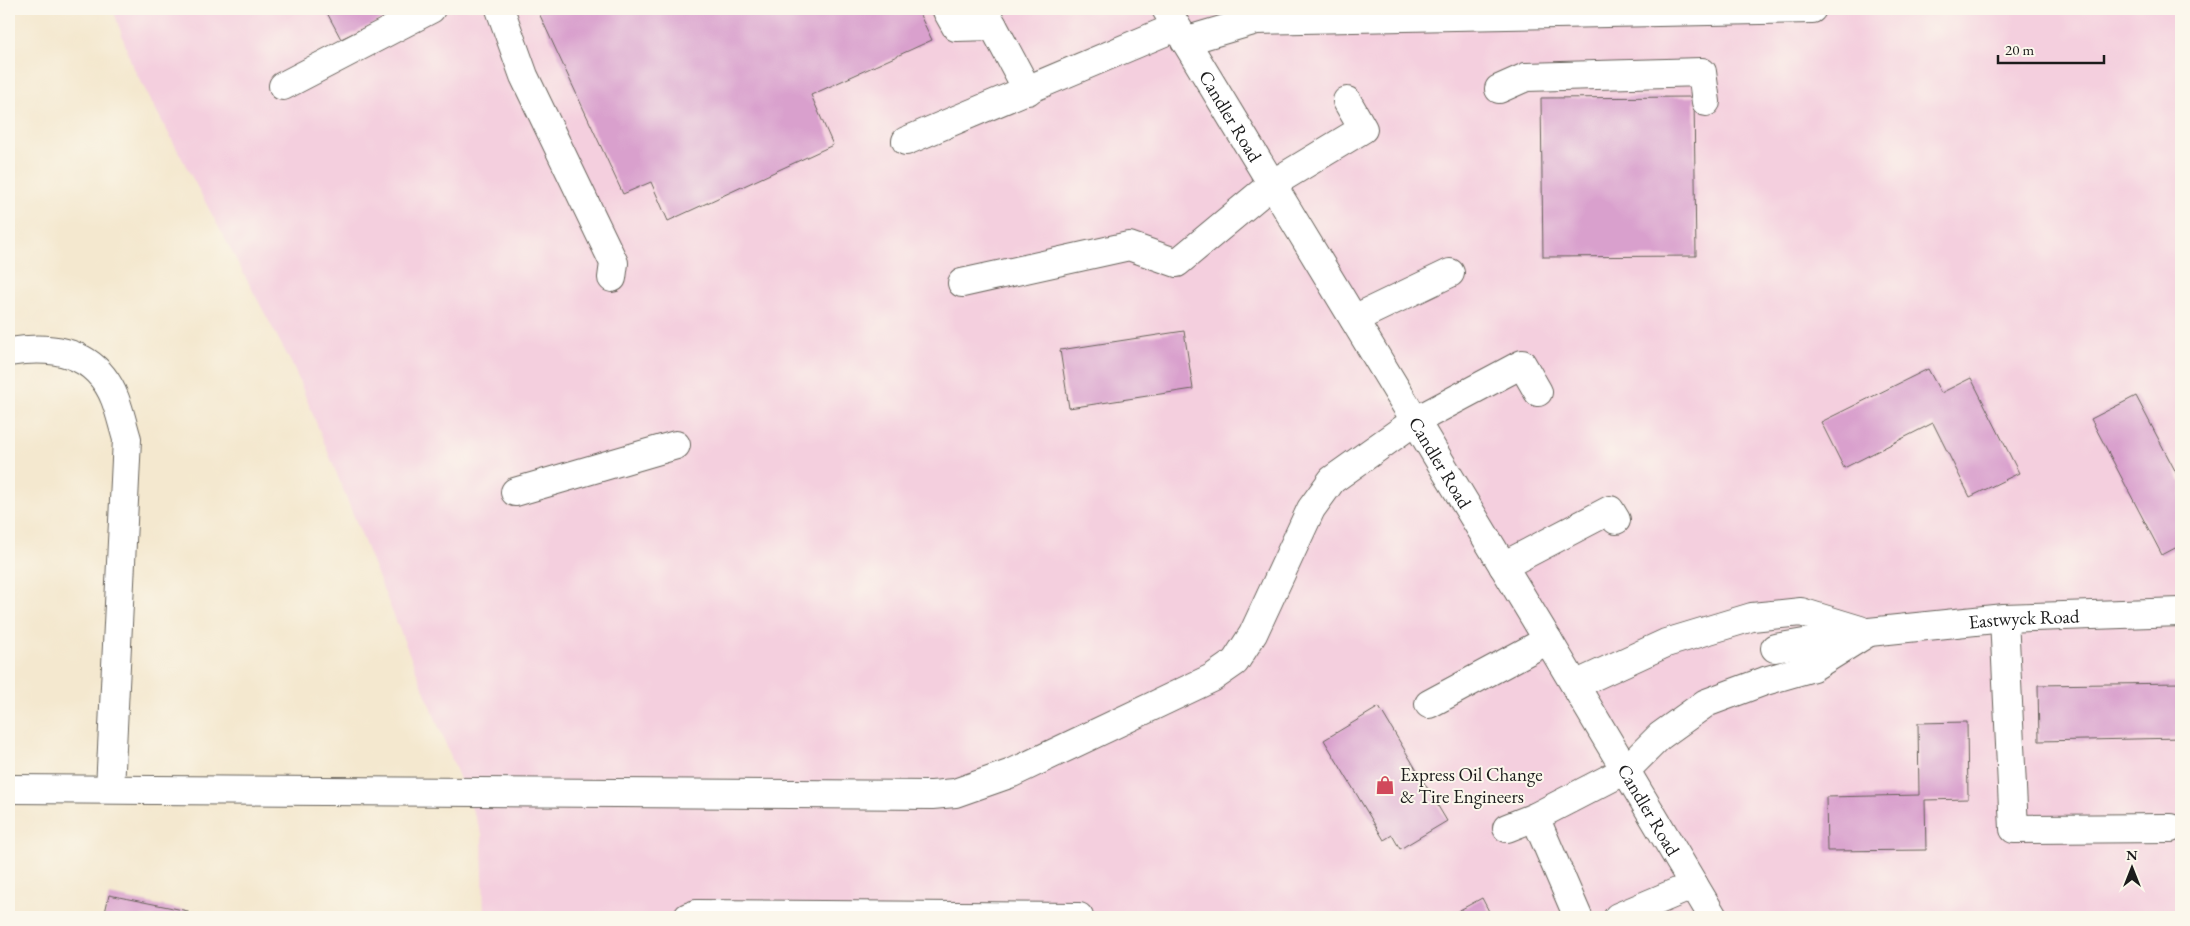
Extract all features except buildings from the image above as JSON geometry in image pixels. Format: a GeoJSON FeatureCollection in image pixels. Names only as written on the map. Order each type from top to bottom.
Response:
{"type":"FeatureCollection","features":[{"type":"Feature","properties":{"kind":"street"},"geometry":{"type":"LineString","coordinates":[[284,86],[432,9]]}},
{"type":"Feature","properties":{"kind":"street"},"geometry":{"type":"LineString","coordinates":[[500,9],[524,76],[614,263],[612,278]]}},
{"type":"Feature","properties":{"kind":"street"},"geometry":{"type":"LineString","coordinates":[[906,141],[1028,91],[1175,26],[1256,20],[1812,9]]}},
{"type":"Feature","properties":{"kind":"street"},"geometry":{"type":"LineString","coordinates":[[947,11],[956,27],[988,17],[1028,91]]}},
{"type":"Feature","properties":{"kind":"street","name":"Candler Road"},"geometry":{"type":"LineString","coordinates":[[1175,26],[1576,685],[1713,917]]}},
{"type":"Feature","properties":{"kind":"street"},"geometry":{"type":"LineString","coordinates":[[1499,89],[1526,77],[1702,72],[1706,102]]}},
{"type":"Feature","properties":{"kind":"street"},"geometry":{"type":"LineString","coordinates":[[962,283],[1129,246],[1177,263],[1272,184],[1362,129],[1347,101]]}},
{"type":"Feature","properties":{"kind":"street"},"geometry":{"type":"LineString","coordinates":[[1354,319],[1450,273]]}},
{"type":"Feature","properties":{"kind":"street"},"geometry":{"type":"LineString","coordinates":[[9,352],[34,348],[63,351],[82,359],[100,373],[114,398],[127,439],[110,789]]}},
{"type":"Feature","properties":{"kind":"street"},"geometry":{"type":"LineString","coordinates":[[9,789],[932,795],[955,793],[1012,774],[1212,678],[1234,662],[1253,634],[1311,509],[1332,480],[1415,421],[1522,364],[1538,392]]}},
{"type":"Feature","properties":{"kind":"street"},"geometry":{"type":"LineString","coordinates":[[515,492],[676,445]]}},
{"type":"Feature","properties":{"kind":"street"},"geometry":{"type":"LineString","coordinates":[[1503,566],[1610,510],[1616,520]]}},
{"type":"Feature","properties":{"kind":"street","name":"Eastwyck Road"},"geometry":{"type":"LineString","coordinates":[[1576,685],[1666,643],[1752,617],[1801,612],[1869,632]]}},
{"type":"Feature","properties":{"kind":"street","name":"Eastwyck Road"},"geometry":{"type":"LineString","coordinates":[[1775,648],[1869,632],[2004,618],[2181,612]]}},
{"type":"Feature","properties":{"kind":"street"},"geometry":{"type":"LineString","coordinates":[[1752,617],[1775,648],[1765,681]]}},
{"type":"Feature","properties":{"kind":"street"},"geometry":{"type":"LineString","coordinates":[[2004,618],[2014,829],[2171,828]]}},
{"type":"Feature","properties":{"kind":"street","name":"Eastwyck Road"},"geometry":{"type":"LineString","coordinates":[[1507,828],[1536,817],[1626,770],[1660,736],[1706,703],[1765,681],[1813,667],[1869,632]]}},
{"type":"Feature","properties":{"kind":"street"},"geometry":{"type":"LineString","coordinates":[[1429,704],[1548,640]]}},
{"type":"Feature","properties":{"kind":"street"},"geometry":{"type":"LineString","coordinates":[[1536,817],[1578,917]]}},
{"type":"Feature","properties":{"kind":"street"},"geometry":{"type":"LineString","coordinates":[[1618,917],[1694,885]]}},
{"type":"Feature","properties":{"kind":"street"},"geometry":{"type":"LineString","coordinates":[[688,917],[696,914],[705,914],[1079,917]]}},
{"type":"Feature","properties":{"kind":"shaded area"},"geometry":{"type":"Polygon","coordinates":[[[113,9],[2181,9],[2181,917],[484,917],[482,834],[294,368],[132,65],[113,9]]]}},
{"type":"Feature","properties":{"kind":"place","name":"Express Oil Change & Tire Engineers"},"geometry":{"type":"Point","coordinates":[1385,785]}}]}
